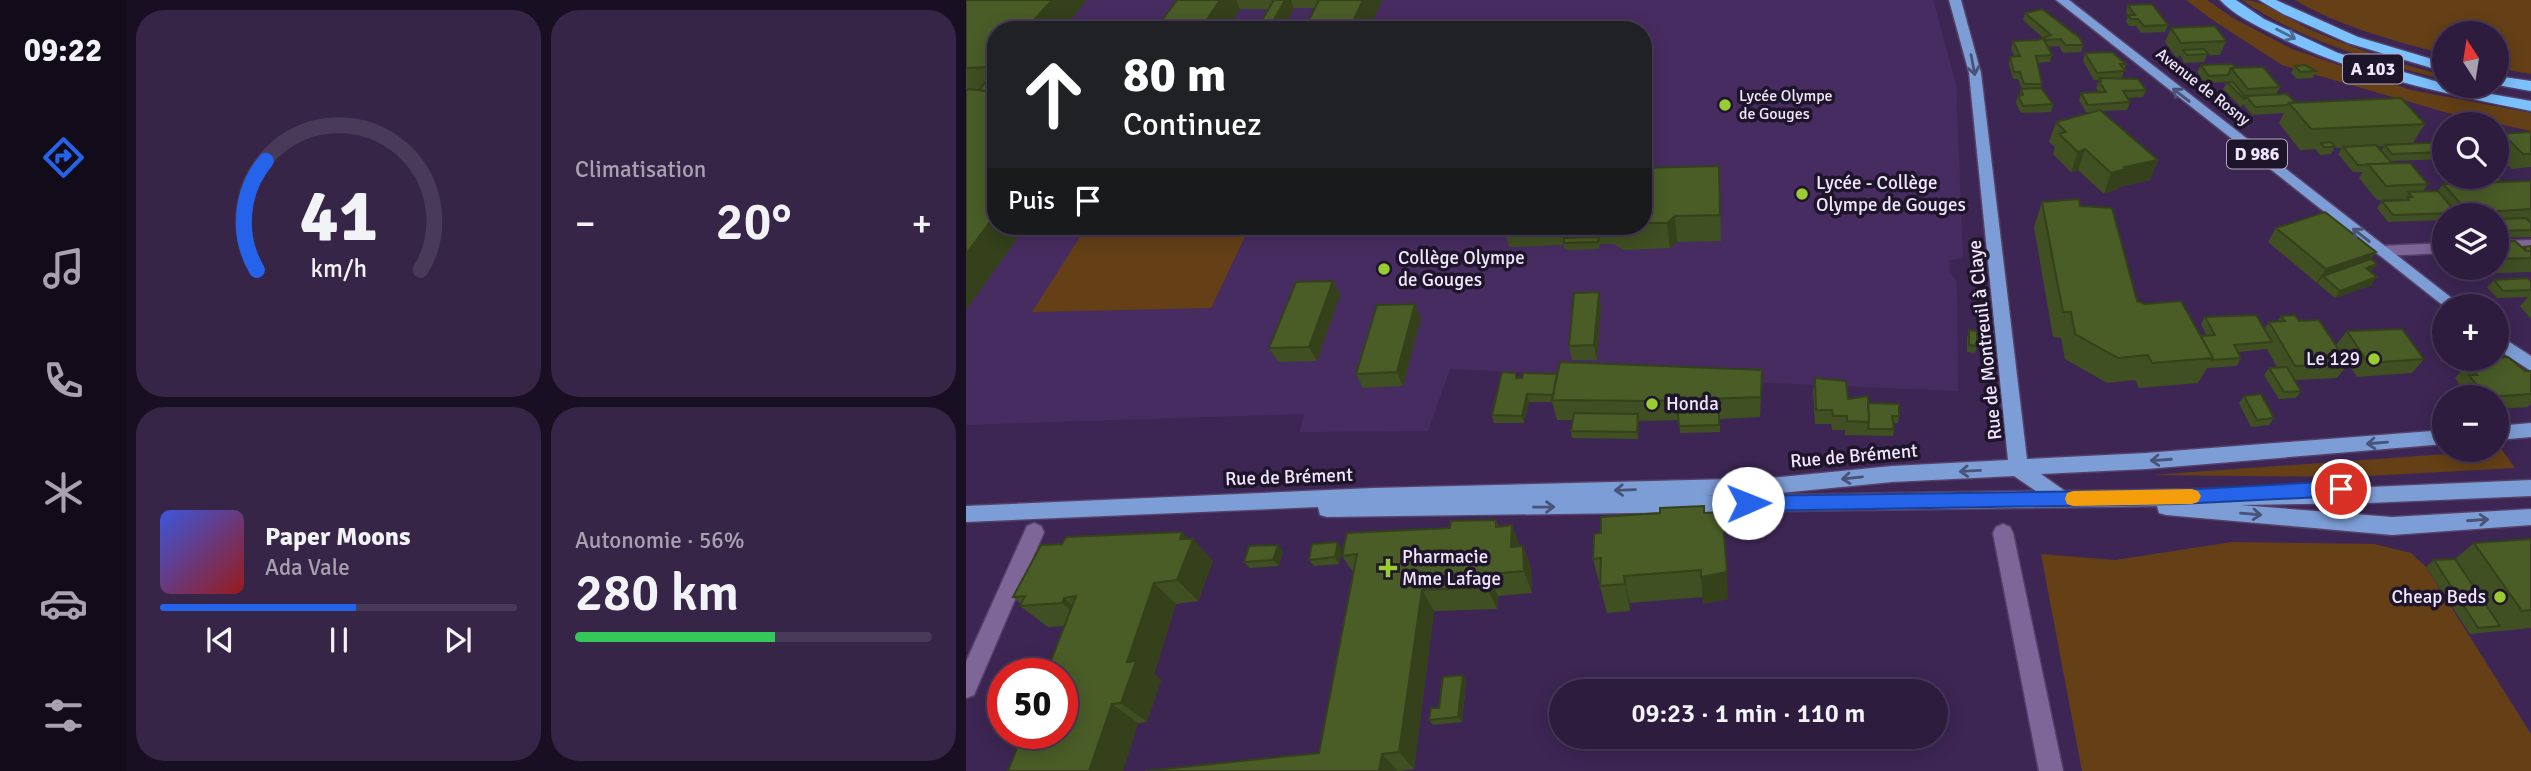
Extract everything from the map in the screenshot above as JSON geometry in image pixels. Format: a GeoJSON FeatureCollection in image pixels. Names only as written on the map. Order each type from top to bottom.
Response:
{"type":"FeatureCollection","features":[{"type":"Feature","properties":{"kind":"highway","name":"A 103"},"geometry":{"type":"LineString","coordinates":[[2227,0],[2302,42],[2357,63],[2436,86],[2531,106]]}},
{"type":"Feature","properties":{"kind":"highway","name":"A 103"},"geometry":{"type":"LineString","coordinates":[[2266,0],[2325,30],[2399,57],[2432,65]]}},
{"type":"Feature","properties":{"kind":"highway"},"geometry":{"type":"LineString","coordinates":[[2510,82],[2531,86]]}},
{"type":"Feature","properties":{"kind":"main road","name":"Rue de Montreuil à Claye"},"geometry":{"type":"LineString","coordinates":[[1955,0],[1969,42],[1975,73],[2010,406],[2020,469]]}},
{"type":"Feature","properties":{"kind":"main road","name":"Avenue de Rosny"},"geometry":{"type":"LineString","coordinates":[[2062,0],[2438,294]]}},
{"type":"Feature","properties":{"kind":"main road"},"geometry":{"type":"LineString","coordinates":[[2509,349],[2531,365]]}},
{"type":"Feature","properties":{"kind":"main road"},"geometry":{"type":"LineString","coordinates":[[2509,432],[2531,430]]}},
{"type":"Feature","properties":{"kind":"main road","name":"Rue de Brément"},"geometry":{"type":"LineString","coordinates":[[966,514],[1182,504],[1770,486],[1892,474],[2020,469],[2432,438]]}},
{"type":"Feature","properties":{"kind":"main road"},"geometry":{"type":"LineString","coordinates":[[2020,469],[2061,499]]}},
{"type":"Feature","properties":{"kind":"main road"},"geometry":{"type":"LineString","coordinates":[[2179,497],[2531,479]]}},
{"type":"Feature","properties":{"kind":"main road","name":"Rue de Brément"},"geometry":{"type":"LineString","coordinates":[[1182,504],[1369,510],[2369,495],[2531,488]]}},
{"type":"Feature","properties":{"kind":"main road","name":"Rue de Brément"},"geometry":{"type":"LineString","coordinates":[[2061,499],[2392,526],[2531,517]]}},
{"type":"Feature","properties":{"kind":"street"},"geometry":{"type":"LineString","coordinates":[[2509,245],[2531,244]]}},
{"type":"Feature","properties":{"kind":"street"},"geometry":{"type":"LineString","coordinates":[[2381,251],[2432,249]]}},
{"type":"Feature","properties":{"kind":"street"},"geometry":{"type":"LineString","coordinates":[[966,687],[1034,532]]}},
{"type":"Feature","properties":{"kind":"street"},"geometry":{"type":"LineString","coordinates":[[2003,533],[2051,771]]}},
{"type":"Feature","properties":{"kind":"shaded area","name":"Lycée - Collège Olympe de Gouges"},"geometry":{"type":"Polygon","coordinates":[[[966,0],[1933,0],[1956,84],[1963,258],[1949,260],[1950,273],[1957,281],[1958,391],[1450,369],[1428,431],[1300,432],[1304,414],[966,425],[966,0]]]}},
{"type":"Feature","properties":{"kind":"shaded area"},"geometry":{"type":"Polygon","coordinates":[[[2186,0],[2207,0],[2233,18],[2292,49],[2411,90],[2432,94],[2432,98],[2453,98],[2531,113],[2531,131],[2509,126],[2509,112],[2445,112],[2282,65],[2186,0]]]}},
{"type":"Feature","properties":{"kind":"shaded area"},"geometry":{"type":"Polygon","coordinates":[[[2242,0],[2260,3],[2311,30],[2360,50],[2432,72],[2432,76],[2340,49],[2264,14],[2242,0]]]}},
{"type":"Feature","properties":{"kind":"shaded area"},"geometry":{"type":"Polygon","coordinates":[[[2295,0],[2531,0],[2531,74],[2510,70],[2510,21],[2432,21],[2432,50],[2349,26],[2295,0]]]}},
{"type":"Feature","properties":{"kind":"shaded area"},"geometry":{"type":"Polygon","coordinates":[[[1081,235],[1246,235],[1211,308],[1032,312],[1081,235]]]}},
{"type":"Feature","properties":{"kind":"shaded area"},"geometry":{"type":"Polygon","coordinates":[[[2432,455],[2432,462],[2509,462],[2509,460],[2515,468],[2349,477],[2151,475],[2432,455]]]}},
{"type":"Feature","properties":{"kind":"shaded area"},"geometry":{"type":"Polygon","coordinates":[[[2232,542],[2374,544],[2411,553],[2426,567],[2531,734],[2531,771],[2082,771],[2041,554],[2115,560],[2232,542]]]}},
{"type":"Feature","properties":{"kind":"building"},"geometry":{"type":"Polygon","coordinates":[[[966,0],[1052,0],[1033,21],[987,21],[987,67],[966,68],[966,0]]]}},
{"type":"Feature","properties":{"kind":"building"},"geometry":{"type":"Polygon","coordinates":[[[1177,0],[1220,0],[1206,21],[1162,21],[1177,0]]]}},
{"type":"Feature","properties":{"kind":"building"},"geometry":{"type":"Polygon","coordinates":[[[1274,0],[1285,0],[1273,21],[1261,21],[1274,0]]]}},
{"type":"Feature","properties":{"kind":"building"},"geometry":{"type":"Polygon","coordinates":[[[1319,0],[1363,0],[1353,21],[1308,21],[1319,0]]]}},
{"type":"Feature","properties":{"kind":"building"},"geometry":{"type":"Polygon","coordinates":[[[2152,4],[2168,25],[2144,26],[2138,19],[2131,19],[2128,15],[2135,15],[2128,5],[2152,4]]]}},
{"type":"Feature","properties":{"kind":"building"},"geometry":{"type":"Polygon","coordinates":[[[2042,9],[2080,38],[2083,45],[2065,45],[2061,39],[2044,40],[2052,55],[2036,56],[2042,84],[2024,84],[2020,72],[2014,72],[2010,57],[2020,56],[2013,41],[2038,40],[2051,35],[2025,13],[2042,9]]]}},
{"type":"Feature","properties":{"kind":"building"},"geometry":{"type":"Polygon","coordinates":[[[2215,26],[2226,41],[2181,43],[2171,28],[2215,26]]]}},
{"type":"Feature","properties":{"kind":"building"},"geometry":{"type":"Polygon","coordinates":[[[2204,49],[2208,54],[2187,55],[2183,50],[2204,49]]]}},
{"type":"Feature","properties":{"kind":"building"},"geometry":{"type":"Polygon","coordinates":[[[2112,52],[2126,64],[2120,64],[2125,71],[2097,73],[2085,53],[2112,52]]]}},
{"type":"Feature","properties":{"kind":"building"},"geometry":{"type":"Polygon","coordinates":[[[2232,64],[2236,68],[2231,68],[2228,75],[2209,76],[2201,65],[2232,64]]]}},
{"type":"Feature","properties":{"kind":"building"},"geometry":{"type":"Polygon","coordinates":[[[2305,65],[2316,71],[2300,72],[2295,66],[2305,65]]]}},
{"type":"Feature","properties":{"kind":"building"},"geometry":{"type":"Polygon","coordinates":[[[2263,67],[2280,87],[2248,89],[2231,68],[2263,67]]]}},
{"type":"Feature","properties":{"kind":"building"},"geometry":{"type":"Polygon","coordinates":[[[2099,78],[2138,79],[2146,90],[2123,91],[2130,102],[2088,105],[2081,93],[2106,92],[2099,78]]]}},
{"type":"Feature","properties":{"kind":"building"},"geometry":{"type":"Polygon","coordinates":[[[987,80],[987,89],[979,90],[987,80]]]}},
{"type":"Feature","properties":{"kind":"building"},"geometry":{"type":"Polygon","coordinates":[[[2227,82],[2233,82],[2246,98],[2244,99],[2227,82]]]}},
{"type":"Feature","properties":{"kind":"building"},"geometry":{"type":"Polygon","coordinates":[[[2041,88],[2053,104],[2023,106],[2018,96],[2023,95],[2021,89],[2041,88]]]}},
{"type":"Feature","properties":{"kind":"building"},"geometry":{"type":"Polygon","coordinates":[[[987,89],[987,226],[966,254],[966,91],[987,89]]]}},
{"type":"Feature","properties":{"kind":"building"},"geometry":{"type":"Polygon","coordinates":[[[2287,94],[2295,102],[2288,105],[2255,107],[2246,96],[2287,94]]]}},
{"type":"Feature","properties":{"kind":"building"},"geometry":{"type":"Polygon","coordinates":[[[2401,98],[2425,124],[2311,129],[2289,103],[2401,98]]]}},
{"type":"Feature","properties":{"kind":"building"},"geometry":{"type":"Polygon","coordinates":[[[2100,110],[2158,160],[2124,167],[2126,169],[2111,173],[2085,149],[2078,152],[2059,134],[2066,132],[2056,122],[2100,110]]]}},
{"type":"Feature","properties":{"kind":"building"},"geometry":{"type":"Polygon","coordinates":[[[2531,132],[2531,154],[2523,154],[2509,141],[2509,133],[2531,132]]]}},
{"type":"Feature","properties":{"kind":"building"},"geometry":{"type":"Polygon","coordinates":[[[2331,142],[2335,147],[2324,147],[2321,143],[2331,142]]]}},
{"type":"Feature","properties":{"kind":"building"},"geometry":{"type":"Polygon","coordinates":[[[2432,143],[2432,152],[2392,154],[2385,145],[2432,143]]]}},
{"type":"Feature","properties":{"kind":"building"},"geometry":{"type":"Polygon","coordinates":[[[2376,145],[2392,163],[2358,165],[2343,147],[2376,145]]]}},
{"type":"Feature","properties":{"kind":"building"},"geometry":{"type":"Polygon","coordinates":[[[2410,163],[2428,184],[2386,186],[2368,164],[2410,163]]]}},
{"type":"Feature","properties":{"kind":"building"},"geometry":{"type":"Polygon","coordinates":[[[1719,166],[1720,215],[1675,216],[1667,223],[1652,223],[1652,168],[1719,166]]]}},
{"type":"Feature","properties":{"kind":"building"},"geometry":{"type":"Polygon","coordinates":[[[2531,181],[2531,209],[2509,210],[2509,203],[2460,203],[2447,189],[2509,189],[2509,182],[2531,181]]]}},
{"type":"Feature","properties":{"kind":"building"},"geometry":{"type":"Polygon","coordinates":[[[2438,191],[2448,203],[2432,203],[2432,214],[2393,215],[2382,201],[2409,200],[2407,197],[2412,197],[2408,192],[2438,191]]]}},
{"type":"Feature","properties":{"kind":"building"},"geometry":{"type":"Polygon","coordinates":[[[2079,199],[2080,206],[2112,208],[2137,301],[2145,304],[2181,301],[2213,358],[2152,363],[2148,355],[2118,358],[2075,334],[2071,312],[2063,312],[2042,202],[2079,199]]]}},
{"type":"Feature","properties":{"kind":"building"},"geometry":{"type":"Polygon","coordinates":[[[2325,212],[2376,252],[2326,269],[2276,228],[2325,212]]]}},
{"type":"Feature","properties":{"kind":"building"},"geometry":{"type":"Polygon","coordinates":[[[2526,218],[2531,223],[2531,230],[2509,231],[2509,219],[2526,218]]]}},
{"type":"Feature","properties":{"kind":"building"},"geometry":{"type":"Polygon","coordinates":[[[1599,237],[1598,242],[1564,243],[1564,238],[1599,237]]]}},
{"type":"Feature","properties":{"kind":"building"},"geometry":{"type":"Polygon","coordinates":[[[2509,241],[2515,241],[2526,251],[2531,251],[2531,258],[2509,259],[2509,241]]]}},
{"type":"Feature","properties":{"kind":"building"},"geometry":{"type":"Polygon","coordinates":[[[2371,259],[2377,264],[2366,268],[2377,277],[2340,291],[2323,276],[2371,259]]]}},
{"type":"Feature","properties":{"kind":"building"},"geometry":{"type":"Polygon","coordinates":[[[2528,278],[2531,290],[2503,291],[2494,280],[2528,278]]]}},
{"type":"Feature","properties":{"kind":"building"},"geometry":{"type":"Polygon","coordinates":[[[1333,281],[1309,347],[1269,348],[1296,282],[1333,281]]]}},
{"type":"Feature","properties":{"kind":"building"},"geometry":{"type":"Polygon","coordinates":[[[1599,292],[1594,345],[1569,346],[1574,293],[1599,292]]]}},
{"type":"Feature","properties":{"kind":"building"},"geometry":{"type":"Polygon","coordinates":[[[1415,304],[1397,372],[1356,374],[1377,305],[1415,304]]]}},
{"type":"Feature","properties":{"kind":"building"},"geometry":{"type":"Polygon","coordinates":[[[2256,315],[2272,342],[2234,345],[2241,358],[2212,360],[2201,336],[2215,335],[2205,317],[2256,315]]]}},
{"type":"Feature","properties":{"kind":"building"},"geometry":{"type":"Polygon","coordinates":[[[2295,315],[2299,321],[2319,320],[2348,364],[2295,366],[2269,322],[2285,321],[2281,316],[2295,315]]]}},
{"type":"Feature","properties":{"kind":"building"},"geometry":{"type":"Polygon","coordinates":[[[2402,329],[2424,359],[2368,363],[2347,331],[2402,329]]]}},
{"type":"Feature","properties":{"kind":"building"},"geometry":{"type":"Polygon","coordinates":[[[1969,330],[1977,331],[1977,346],[1969,345],[1969,330]]]}},
{"type":"Feature","properties":{"kind":"building"},"geometry":{"type":"Polygon","coordinates":[[[2509,358],[2525,371],[2531,371],[2531,394],[2509,395],[2509,385],[2477,385],[2469,375],[2477,375],[2474,371],[2509,371],[2509,358]]]}},
{"type":"Feature","properties":{"kind":"building"},"geometry":{"type":"Polygon","coordinates":[[[1560,362],[1762,370],[1761,397],[1649,401],[1552,400],[1560,362]]]}},
{"type":"Feature","properties":{"kind":"building"},"geometry":{"type":"Polygon","coordinates":[[[2287,367],[2301,391],[2284,392],[2269,368],[2287,367]]]}},
{"type":"Feature","properties":{"kind":"building"},"geometry":{"type":"Polygon","coordinates":[[[1502,372],[1516,373],[1516,378],[1522,378],[1523,373],[1557,374],[1553,395],[1527,394],[1522,416],[1492,415],[1502,372]]]}},
{"type":"Feature","properties":{"kind":"building"},"geometry":{"type":"Polygon","coordinates":[[[1815,378],[1846,381],[1848,399],[1868,396],[1869,422],[1847,421],[1847,416],[1833,416],[1832,410],[1816,410],[1815,378]]]}},
{"type":"Feature","properties":{"kind":"building"},"geometry":{"type":"Polygon","coordinates":[[[2261,394],[2274,418],[2257,420],[2244,396],[2261,394]]]}},
{"type":"Feature","properties":{"kind":"building"},"geometry":{"type":"Polygon","coordinates":[[[1868,403],[1899,404],[1899,416],[1892,416],[1894,429],[1868,429],[1868,403]]]}},
{"type":"Feature","properties":{"kind":"building"},"geometry":{"type":"Polygon","coordinates":[[[1719,411],[1719,425],[1679,426],[1678,413],[1719,411]]]}},
{"type":"Feature","properties":{"kind":"building"},"geometry":{"type":"Polygon","coordinates":[[[1574,413],[1638,414],[1637,432],[1571,431],[1574,413]]]}},
{"type":"Feature","properties":{"kind":"building"},"geometry":{"type":"Polygon","coordinates":[[[1704,506],[1704,513],[1722,512],[1727,572],[1701,577],[1701,570],[1624,576],[1625,584],[1600,586],[1601,558],[1593,559],[1594,534],[1601,533],[1601,517],[1660,513],[1660,508],[1704,506]]]}},
{"type":"Feature","properties":{"kind":"building"},"geometry":{"type":"Polygon","coordinates":[[[1496,520],[1496,527],[1512,525],[1511,547],[1523,546],[1524,571],[1489,574],[1487,587],[1422,590],[1399,752],[1382,754],[1379,771],[1145,771],[1319,753],[1357,554],[1342,556],[1347,533],[1450,528],[1451,521],[1496,520]]]}},
{"type":"Feature","properties":{"kind":"building"},"geometry":{"type":"Polygon","coordinates":[[[1182,532],[1180,539],[1193,539],[1177,580],[1154,583],[1127,662],[1136,661],[1121,703],[1112,704],[1089,771],[1008,771],[1017,749],[1078,749],[1078,658],[1052,658],[1076,596],[1064,598],[1062,603],[1020,606],[1025,596],[1013,597],[1041,545],[1062,544],[1066,537],[1182,532]]]}},
{"type":"Feature","properties":{"kind":"building"},"geometry":{"type":"Polygon","coordinates":[[[2531,539],[2531,610],[2522,611],[2474,543],[2531,539]]]}},
{"type":"Feature","properties":{"kind":"building"},"geometry":{"type":"Polygon","coordinates":[[[1338,542],[1335,557],[1309,560],[1312,544],[1338,542]]]}},
{"type":"Feature","properties":{"kind":"building"},"geometry":{"type":"Polygon","coordinates":[[[1278,545],[1273,560],[1244,562],[1249,546],[1278,545]]]}},
{"type":"Feature","properties":{"kind":"building"},"geometry":{"type":"Polygon","coordinates":[[[2455,559],[2500,626],[2478,628],[2434,560],[2455,559]]]}},
{"type":"Feature","properties":{"kind":"building"},"geometry":{"type":"Polygon","coordinates":[[[1463,675],[1458,717],[1429,720],[1431,708],[1439,708],[1443,677],[1463,675]]]}},
{"type":"Feature","properties":{"kind":"slow traffic"},"geometry":{"type":"LineString","coordinates":[[2073,499],[2192,496]]}},
{"type":"Feature","properties":{"kind":"place","name":"Lycée Olympe de Gouges"},"geometry":{"type":"Point","coordinates":[1725,105]}},
{"type":"Feature","properties":{"kind":"place","name":"Lycée - Collège Olympe de Gouges"},"geometry":{"type":"Point","coordinates":[1802,194]}},
{"type":"Feature","properties":{"kind":"place","name":"Collège Olympe de Gouges"},"geometry":{"type":"Point","coordinates":[1384,269]}},
{"type":"Feature","properties":{"kind":"place","name":"Le 129"},"geometry":{"type":"Point","coordinates":[2374,359]}},
{"type":"Feature","properties":{"kind":"place","name":"Honda"},"geometry":{"type":"Point","coordinates":[1652,404]}},
{"type":"Feature","properties":{"kind":"place","name":"Pharmacie Mme Lafage"},"geometry":{"type":"Point","coordinates":[1388,568]}},
{"type":"Feature","properties":{"kind":"place","name":"Cheap Beds"},"geometry":{"type":"Point","coordinates":[2500,597]}},
{"type":"Feature","properties":{"kind":"route"},"geometry":{"type":"LineString","coordinates":[[1748,503],[2179,497],[2341,489]]}}]}
